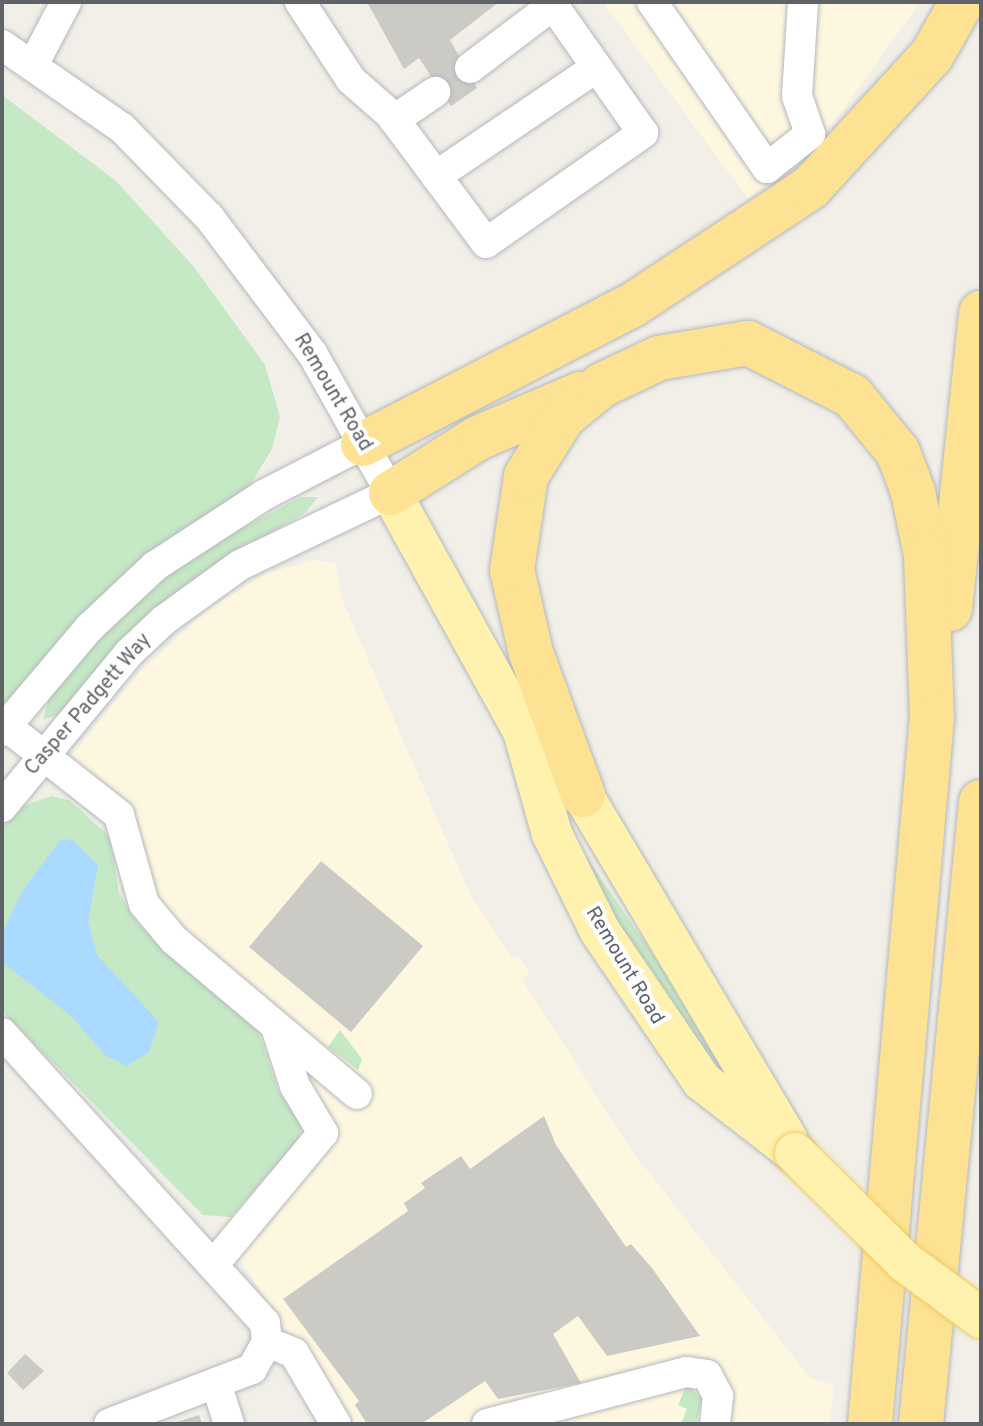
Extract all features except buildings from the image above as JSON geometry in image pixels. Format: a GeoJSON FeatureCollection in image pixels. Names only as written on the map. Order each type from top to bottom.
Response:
{"type":"FeatureCollection","features":[{"type":"Feature","properties":{"kind":"highway"},"geometry":{"type":"LineString","coordinates":[[363,444],[634,304],[810,188],[932,55],[962,2]]}},
{"type":"Feature","properties":{"kind":"highway"},"geometry":{"type":"LineString","coordinates":[[870,1424],[928,809],[981,313]]}},
{"type":"Feature","properties":{"kind":"highway"},"geometry":{"type":"LineString","coordinates":[[391,493],[478,438],[659,358],[748,343],[852,396],[898,452],[926,555],[928,809]]}},
{"type":"Feature","properties":{"kind":"highway"},"geometry":{"type":"LineString","coordinates":[[583,795],[531,653],[512,570],[526,476],[563,417],[602,385]]}},
{"type":"Feature","properties":{"kind":"highway"},"geometry":{"type":"LineString","coordinates":[[921,1424],[981,802]]}},
{"type":"Feature","properties":{"kind":"main road","name":"Remount Road"},"geometry":{"type":"LineString","coordinates":[[391,493],[523,731],[552,834],[600,931],[657,1020],[702,1081],[795,1153],[905,1262],[981,1318]]}},
{"type":"Feature","properties":{"kind":"main road","name":"Remount Road"},"geometry":{"type":"LineString","coordinates":[[523,731],[583,795],[739,1048],[795,1153]]}},
{"type":"Feature","properties":{"kind":"street"},"geometry":{"type":"LineString","coordinates":[[34,63],[66,2]]}},
{"type":"Feature","properties":{"kind":"street"},"geometry":{"type":"LineString","coordinates":[[300,2],[351,80],[394,120],[486,243],[643,133],[552,3],[470,68]]}},
{"type":"Feature","properties":{"kind":"street"},"geometry":{"type":"LineString","coordinates":[[652,2],[767,168],[810,134],[797,96],[803,2]]}},
{"type":"Feature","properties":{"kind":"street","name":"Remount Road"},"geometry":{"type":"LineString","coordinates":[[2,45],[34,63],[122,128],[209,217],[312,353],[391,493]]}},
{"type":"Feature","properties":{"kind":"street"},"geometry":{"type":"LineString","coordinates":[[436,176],[597,67]]}},
{"type":"Feature","properties":{"kind":"street"},"geometry":{"type":"LineString","coordinates":[[394,120],[435,92]]}},
{"type":"Feature","properties":{"kind":"street"},"geometry":{"type":"LineString","coordinates":[[357,1094],[174,940],[144,904],[119,815],[4,729],[89,628],[155,566],[264,495],[363,444]]}},
{"type":"Feature","properties":{"kind":"street","name":"Casper Padgett Way"},"geometry":{"type":"LineString","coordinates":[[2,807],[129,653],[207,586],[391,493]]}},
{"type":"Feature","properties":{"kind":"street"},"geometry":{"type":"LineString","coordinates":[[215,1263],[323,1133],[295,1086],[276,1025]]}},
{"type":"Feature","properties":{"kind":"street"},"geometry":{"type":"LineString","coordinates":[[2,1033],[215,1263],[265,1323],[267,1342],[256,1366],[109,1424]]}},
{"type":"Feature","properties":{"kind":"street"},"geometry":{"type":"LineString","coordinates":[[267,1342],[294,1353],[336,1424]]}},
{"type":"Feature","properties":{"kind":"street"},"geometry":{"type":"LineString","coordinates":[[487,1424],[519,1420],[558,1406],[686,1372],[707,1375],[718,1396],[715,1424]]}},
{"type":"Feature","properties":{"kind":"street"},"geometry":{"type":"LineString","coordinates":[[216,1383],[229,1424]]}},
{"type":"Feature","properties":{"kind":"shaded area"},"geometry":{"type":"Polygon","coordinates":[[[603,2],[920,2],[832,125],[748,199],[603,2]]]}},
{"type":"Feature","properties":{"kind":"shaded area"},"geometry":{"type":"Polygon","coordinates":[[[314,560],[336,563],[343,602],[469,892],[512,958],[519,956],[529,972],[523,981],[632,1151],[810,1378],[834,1385],[829,1424],[347,1424],[220,1229],[317,1118],[276,1025],[174,940],[125,831],[59,770],[138,674],[207,610],[265,574],[314,560]]]}},
{"type":"Feature","properties":{"kind":"green space"},"geometry":{"type":"Polygon","coordinates":[[[2,95],[116,181],[194,267],[265,365],[280,417],[272,449],[250,485],[123,575],[2,706],[2,95]]]}},
{"type":"Feature","properties":{"kind":"green space"},"geometry":{"type":"Polygon","coordinates":[[[300,497],[318,497],[305,513],[226,558],[146,616],[60,715],[43,719],[50,696],[119,616],[190,557],[300,497]]]}},
{"type":"Feature","properties":{"kind":"green space"},"geometry":{"type":"Polygon","coordinates":[[[51,796],[69,800],[110,837],[119,893],[138,924],[257,1027],[279,1093],[302,1121],[299,1139],[231,1217],[203,1215],[2,1011],[2,828],[20,807],[51,796]]]}},
{"type":"Feature","properties":{"kind":"green space"},"geometry":{"type":"Polygon","coordinates":[[[587,858],[733,1072],[754,1115],[647,974],[586,870],[587,858]]]}},
{"type":"Feature","properties":{"kind":"green space"},"geometry":{"type":"Polygon","coordinates":[[[340,1030],[362,1059],[358,1070],[328,1047],[340,1030]]]}},
{"type":"Feature","properties":{"kind":"green space"},"geometry":{"type":"Polygon","coordinates":[[[687,1384],[702,1399],[696,1424],[681,1424],[687,1409],[678,1405],[687,1384]]]}},
{"type":"Feature","properties":{"kind":"water"},"geometry":{"type":"Polygon","coordinates":[[[61,839],[73,840],[98,865],[88,922],[97,955],[159,1022],[149,1052],[126,1066],[105,1055],[71,1016],[2,962],[2,934],[23,890],[61,839]]]}},
{"type":"Feature","properties":{"kind":"tunnel"},"geometry":{"type":"LineString","coordinates":[[435,92],[470,68]]}}]}
